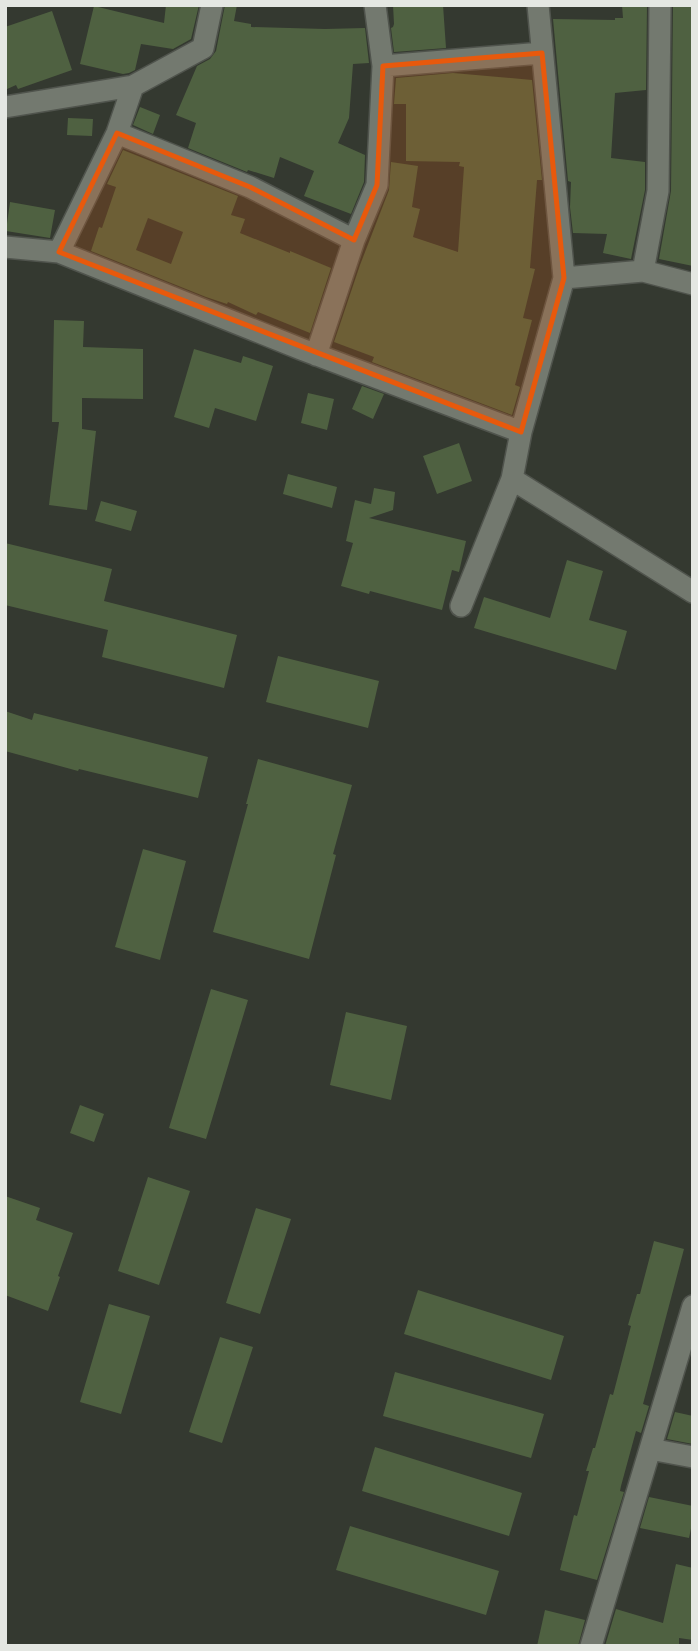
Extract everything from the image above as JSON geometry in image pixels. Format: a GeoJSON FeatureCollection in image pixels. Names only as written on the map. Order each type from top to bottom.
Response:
{"type":"FeatureCollection","features":[{"type":"Feature","properties":{"kind":"street"},"geometry":{"type":"LineString","coordinates":[[5,107],[133,86],[203,48],[212,5]]}},
{"type":"Feature","properties":{"kind":"street"},"geometry":{"type":"LineString","coordinates":[[316,355],[354,240],[377,185],[383,66],[375,5]]}},
{"type":"Feature","properties":{"kind":"street"},"geometry":{"type":"LineString","coordinates":[[461,606],[512,479],[521,432],[564,278],[538,5]]}},
{"type":"Feature","properties":{"kind":"street"},"geometry":{"type":"LineString","coordinates":[[643,271],[658,191],[660,5]]}},
{"type":"Feature","properties":{"kind":"street"},"geometry":{"type":"LineString","coordinates":[[383,66],[542,53]]}},
{"type":"Feature","properties":{"kind":"street"},"geometry":{"type":"LineString","coordinates":[[59,252],[117,133],[133,86]]}},
{"type":"Feature","properties":{"kind":"street"},"geometry":{"type":"LineString","coordinates":[[117,133],[250,187],[354,240]]}},
{"type":"Feature","properties":{"kind":"street"},"geometry":{"type":"LineString","coordinates":[[5,247],[59,252],[316,355],[521,432]]}},
{"type":"Feature","properties":{"kind":"street"},"geometry":{"type":"LineString","coordinates":[[564,278],[643,271],[693,284]]}},
{"type":"Feature","properties":{"kind":"street"},"geometry":{"type":"LineString","coordinates":[[512,479],[693,592]]}},
{"type":"Feature","properties":{"kind":"street"},"geometry":{"type":"LineString","coordinates":[[591,1646],[693,1306]]}},
{"type":"Feature","properties":{"kind":"street"},"geometry":{"type":"LineString","coordinates":[[650,1449],[693,1457]]}},
{"type":"Feature","properties":{"kind":"highlighted area"},"geometry":{"type":"Polygon","coordinates":[[[542,53],[564,278],[521,432],[59,252],[117,133],[250,187],[354,240],[377,185],[383,66],[542,53]]]}},
{"type":"Feature","properties":{"kind":"building"},"geometry":{"type":"Polygon","coordinates":[[[166,5],[199,5],[191,39],[173,49],[141,44],[135,70],[129,73],[80,64],[94,6],[164,23],[166,5]]]}},
{"type":"Feature","properties":{"kind":"building"},"geometry":{"type":"Polygon","coordinates":[[[225,5],[237,5],[234,21],[251,24],[251,27],[365,28],[369,63],[353,64],[349,118],[338,143],[365,155],[364,182],[351,214],[304,196],[314,171],[280,157],[274,178],[248,170],[247,172],[188,148],[196,123],[176,115],[197,66],[210,59],[216,51],[225,5]]]}},
{"type":"Feature","properties":{"kind":"building"},"geometry":{"type":"Polygon","coordinates":[[[393,5],[443,5],[446,48],[394,52],[391,28],[394,24],[393,5]]]}},
{"type":"Feature","properties":{"kind":"building"},"geometry":{"type":"Polygon","coordinates":[[[622,5],[647,5],[646,90],[615,93],[611,158],[645,162],[645,190],[631,259],[603,253],[607,234],[573,233],[571,182],[568,181],[553,19],[615,20],[623,18],[622,5]]]}},
{"type":"Feature","properties":{"kind":"building"},"geometry":{"type":"Polygon","coordinates":[[[673,5],[693,5],[693,266],[659,259],[671,191],[673,5]]]}},
{"type":"Feature","properties":{"kind":"building"},"geometry":{"type":"Polygon","coordinates":[[[52,11],[72,70],[18,89],[16,85],[5,90],[5,27],[52,11]]]}},
{"type":"Feature","properties":{"kind":"building"},"geometry":{"type":"Polygon","coordinates":[[[453,73],[532,80],[542,180],[537,180],[530,268],[535,269],[523,318],[532,320],[515,385],[520,387],[512,415],[372,362],[374,357],[334,342],[389,190],[391,162],[418,166],[412,207],[420,209],[413,237],[458,252],[464,167],[459,166],[460,162],[406,161],[406,104],[394,104],[396,78],[453,73]]]}},
{"type":"Feature","properties":{"kind":"building"},"geometry":{"type":"Polygon","coordinates":[[[140,107],[160,115],[153,134],[133,125],[140,107]]]}},
{"type":"Feature","properties":{"kind":"building"},"geometry":{"type":"Polygon","coordinates":[[[68,118],[93,119],[92,136],[67,135],[68,118]]]}},
{"type":"Feature","properties":{"kind":"building"},"geometry":{"type":"Polygon","coordinates":[[[123,150],[238,196],[231,215],[245,219],[240,233],[331,268],[310,333],[258,312],[256,315],[228,302],[227,304],[206,297],[91,251],[116,187],[107,184],[123,150]],[[148,218],[136,250],[171,264],[183,232],[148,218]]]}},
{"type":"Feature","properties":{"kind":"building"},"geometry":{"type":"Polygon","coordinates":[[[10,202],[55,210],[50,238],[6,231],[10,202]]]}},
{"type":"Feature","properties":{"kind":"building"},"geometry":{"type":"Polygon","coordinates":[[[54,320],[84,321],[83,347],[143,349],[143,399],[82,398],[82,429],[96,431],[87,510],[49,505],[59,422],[52,422],[54,320]]]}},
{"type":"Feature","properties":{"kind":"building"},"geometry":{"type":"Polygon","coordinates":[[[194,349],[241,363],[243,356],[273,366],[256,421],[215,408],[209,428],[174,417],[194,349]]]}},
{"type":"Feature","properties":{"kind":"building"},"geometry":{"type":"Polygon","coordinates":[[[362,386],[384,394],[373,419],[352,409],[362,386]]]}},
{"type":"Feature","properties":{"kind":"building"},"geometry":{"type":"Polygon","coordinates":[[[308,393],[334,399],[327,430],[301,423],[308,393]]]}},
{"type":"Feature","properties":{"kind":"building"},"geometry":{"type":"Polygon","coordinates":[[[459,443],[472,481],[437,494],[423,456],[459,443]]]}},
{"type":"Feature","properties":{"kind":"building"},"geometry":{"type":"Polygon","coordinates":[[[288,474],[337,487],[332,508],[283,494],[288,474]]]}},
{"type":"Feature","properties":{"kind":"building"},"geometry":{"type":"Polygon","coordinates":[[[374,488],[395,492],[393,510],[369,518],[466,541],[459,572],[452,570],[442,610],[341,586],[353,543],[346,541],[355,500],[371,504],[374,488]]]}},
{"type":"Feature","properties":{"kind":"building"},"geometry":{"type":"Polygon","coordinates":[[[101,501],[137,511],[131,531],[95,521],[101,501]]]}},
{"type":"Feature","properties":{"kind":"building"},"geometry":{"type":"Polygon","coordinates":[[[5,543],[112,569],[104,601],[237,635],[224,688],[102,657],[108,630],[5,605],[5,543]]]}},
{"type":"Feature","properties":{"kind":"building"},"geometry":{"type":"Polygon","coordinates":[[[567,560],[603,571],[589,620],[627,631],[616,670],[474,628],[484,597],[550,618],[567,560]]]}},
{"type":"Feature","properties":{"kind":"building"},"geometry":{"type":"Polygon","coordinates":[[[278,656],[379,681],[368,728],[266,702],[278,656]]]}},
{"type":"Feature","properties":{"kind":"building"},"geometry":{"type":"Polygon","coordinates":[[[5,711],[32,720],[34,713],[208,757],[198,798],[79,769],[78,771],[5,751],[5,711]]]}},
{"type":"Feature","properties":{"kind":"building"},"geometry":{"type":"Polygon","coordinates":[[[258,759],[352,785],[309,959],[213,932],[258,759]]]}},
{"type":"Feature","properties":{"kind":"building"},"geometry":{"type":"Polygon","coordinates":[[[143,849],[186,861],[160,960],[115,947],[143,849]]]}},
{"type":"Feature","properties":{"kind":"building"},"geometry":{"type":"Polygon","coordinates":[[[211,989],[248,1000],[206,1139],[169,1128],[211,989]]]}},
{"type":"Feature","properties":{"kind":"building"},"geometry":{"type":"Polygon","coordinates":[[[346,1012],[407,1026],[391,1100],[330,1085],[346,1012]]]}},
{"type":"Feature","properties":{"kind":"building"},"geometry":{"type":"Polygon","coordinates":[[[80,1105],[104,1114],[94,1142],[70,1133],[80,1105]]]}},
{"type":"Feature","properties":{"kind":"building"},"geometry":{"type":"Polygon","coordinates":[[[148,1177],[190,1191],[159,1285],[118,1271],[148,1177]]]}},
{"type":"Feature","properties":{"kind":"building"},"geometry":{"type":"Polygon","coordinates":[[[5,1196],[40,1208],[36,1220],[73,1233],[48,1311],[5,1295],[5,1196]]]}},
{"type":"Feature","properties":{"kind":"building"},"geometry":{"type":"Polygon","coordinates":[[[256,1208],[291,1219],[260,1314],[226,1303],[256,1208]]]}},
{"type":"Feature","properties":{"kind":"building"},"geometry":{"type":"Polygon","coordinates":[[[654,1241],[684,1249],[643,1404],[649,1406],[641,1433],[636,1431],[620,1491],[624,1492],[597,1580],[560,1570],[589,1471],[586,1471],[610,1394],[613,1395],[631,1326],[628,1325],[637,1294],[640,1294],[654,1241]]]}},
{"type":"Feature","properties":{"kind":"building"},"geometry":{"type":"Polygon","coordinates":[[[418,1290],[564,1336],[551,1380],[404,1334],[418,1290]]]}},
{"type":"Feature","properties":{"kind":"building"},"geometry":{"type":"Polygon","coordinates":[[[109,1304],[150,1316],[121,1414],[80,1402],[109,1304]]]}},
{"type":"Feature","properties":{"kind":"building"},"geometry":{"type":"Polygon","coordinates":[[[220,1337],[253,1347],[222,1443],[189,1432],[220,1337]]]}},
{"type":"Feature","properties":{"kind":"building"},"geometry":{"type":"Polygon","coordinates":[[[395,1372],[544,1414],[531,1458],[383,1416],[395,1372]]]}},
{"type":"Feature","properties":{"kind":"building"},"geometry":{"type":"Polygon","coordinates":[[[675,1412],[693,1416],[693,1444],[667,1439],[675,1412]]]}},
{"type":"Feature","properties":{"kind":"building"},"geometry":{"type":"Polygon","coordinates":[[[375,1447],[522,1493],[509,1536],[362,1491],[375,1447]]]}},
{"type":"Feature","properties":{"kind":"building"},"geometry":{"type":"Polygon","coordinates":[[[649,1497],[693,1506],[689,1538],[640,1528],[649,1497]]]}},
{"type":"Feature","properties":{"kind":"building"},"geometry":{"type":"Polygon","coordinates":[[[350,1526],[499,1571],[486,1615],[336,1570],[350,1526]]]}},
{"type":"Feature","properties":{"kind":"building"},"geometry":{"type":"Polygon","coordinates":[[[676,1564],[693,1568],[693,1640],[679,1638],[679,1646],[605,1646],[616,1609],[663,1623],[676,1564]]]}},
{"type":"Feature","properties":{"kind":"building"},"geometry":{"type":"Polygon","coordinates":[[[545,1610],[585,1620],[578,1646],[537,1646],[545,1610]]]}}]}
